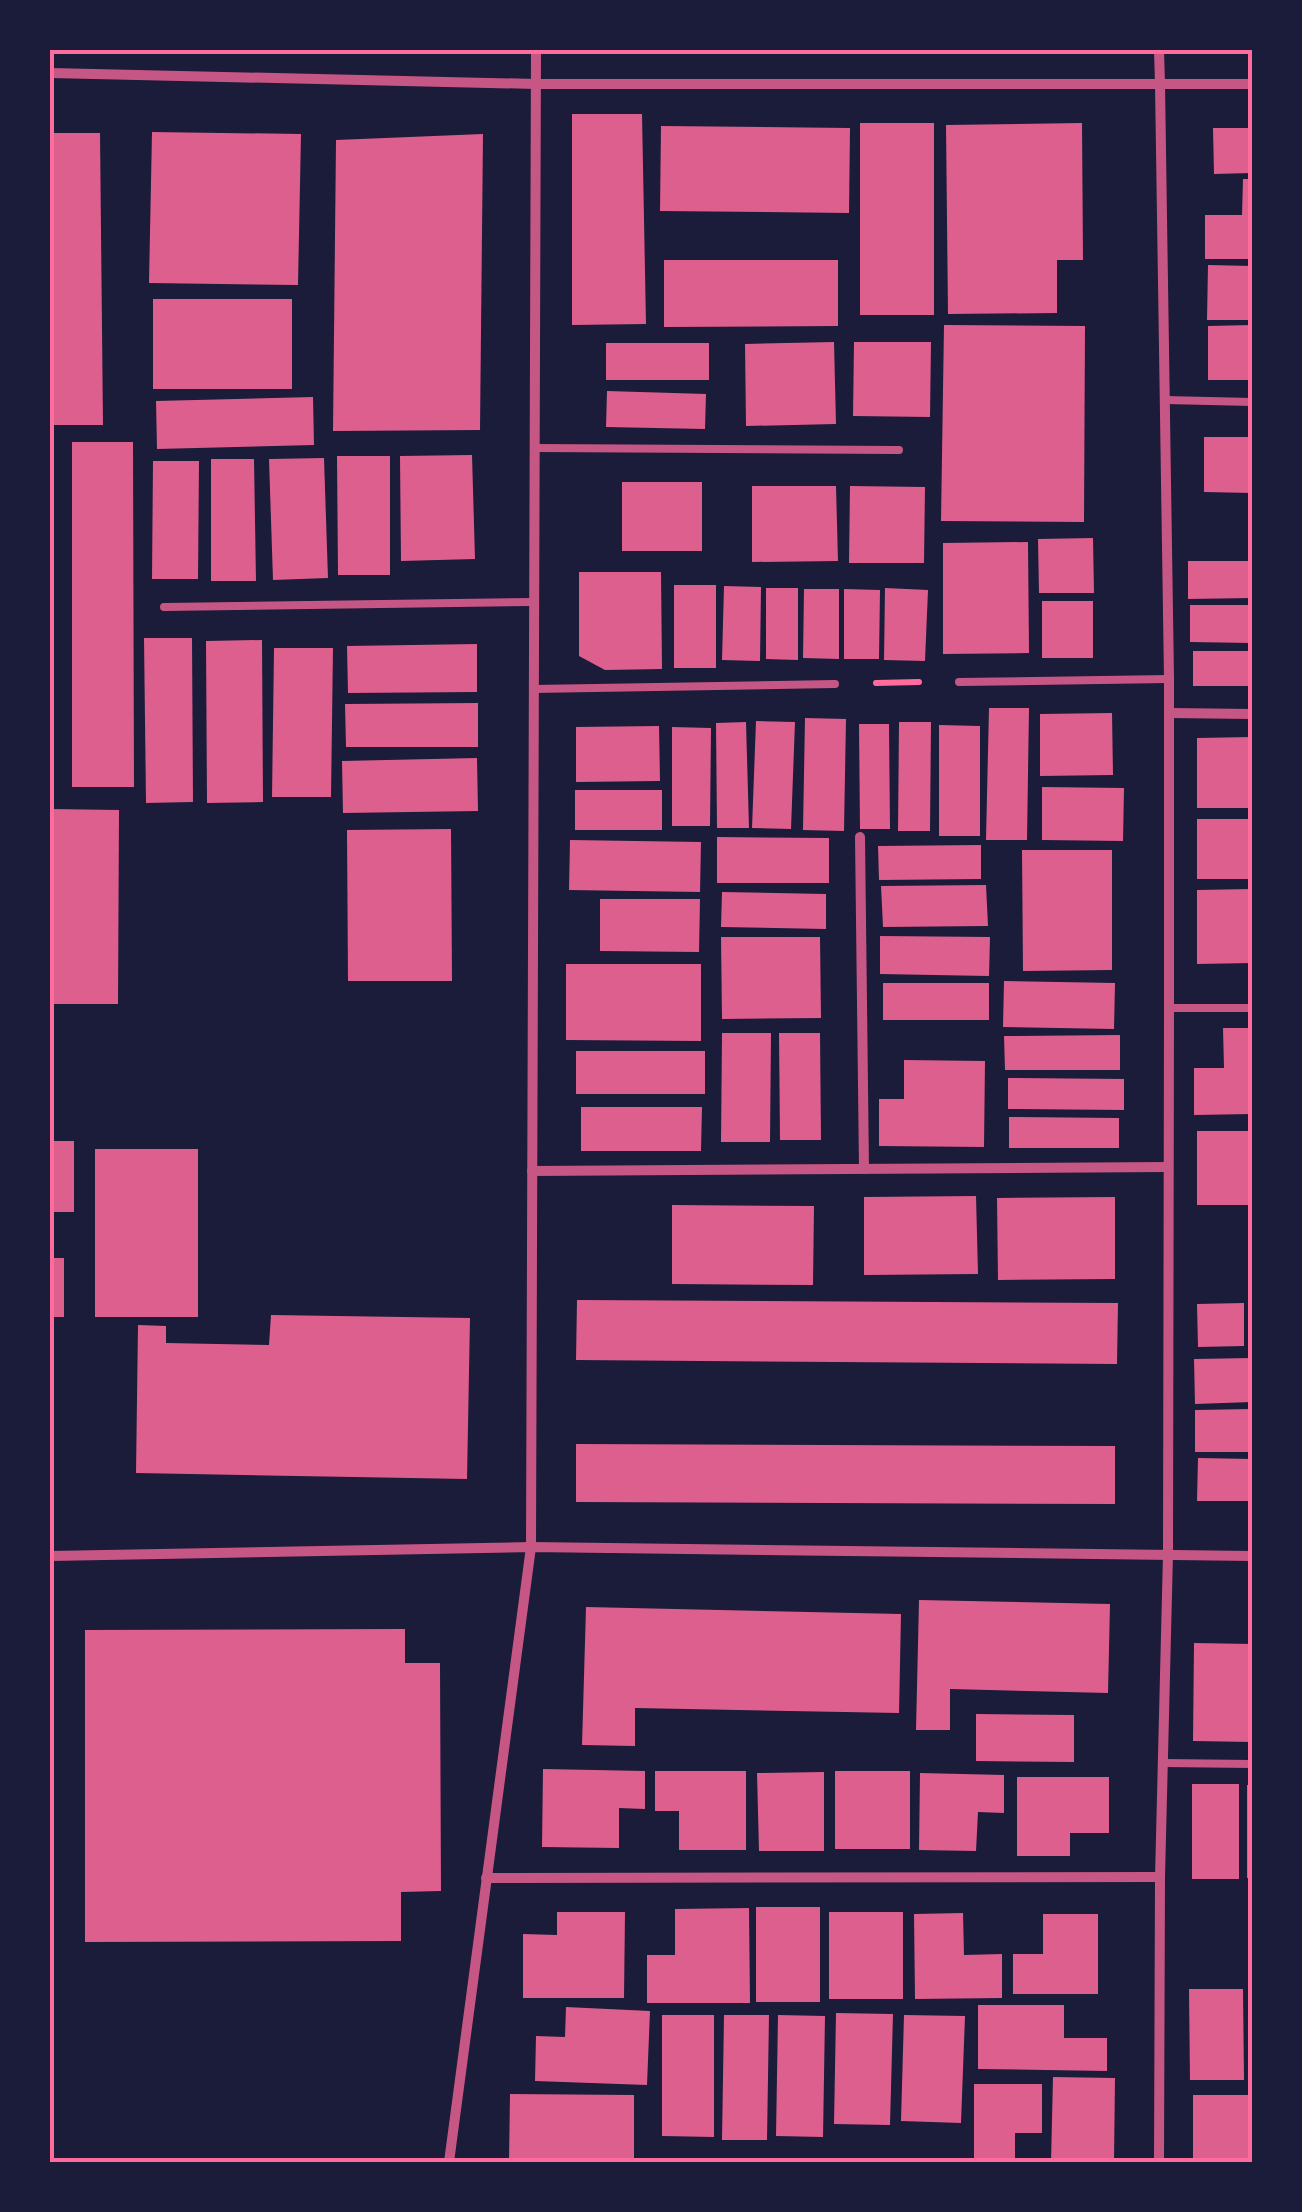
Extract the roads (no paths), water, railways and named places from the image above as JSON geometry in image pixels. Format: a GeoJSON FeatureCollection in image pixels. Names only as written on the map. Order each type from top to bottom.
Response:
{"type":"FeatureCollection","features":[{"type":"Feature","properties":{"kind":"street"},"geometry":{"type":"LineString","coordinates":[[449,2162],[531,1547],[536,50]]}},
{"type":"Feature","properties":{"kind":"street"},"geometry":{"type":"LineString","coordinates":[[1158,50],[1169,678],[1168,1554],[1160,1877],[1160,2162]]}},
{"type":"Feature","properties":{"kind":"street"},"geometry":{"type":"LineString","coordinates":[[50,74],[536,84],[1252,84]]}},
{"type":"Feature","properties":{"kind":"street"},"geometry":{"type":"LineString","coordinates":[[1169,713],[1252,714]]}},
{"type":"Feature","properties":{"kind":"street"},"geometry":{"type":"LineString","coordinates":[[860,837],[864,1169]]}},
{"type":"Feature","properties":{"kind":"street"},"geometry":{"type":"LineString","coordinates":[[532,1171],[1168,1167]]}},
{"type":"Feature","properties":{"kind":"street"},"geometry":{"type":"LineString","coordinates":[[50,1556],[531,1547],[1252,1556]]}},
{"type":"Feature","properties":{"kind":"street"},"geometry":{"type":"LineString","coordinates":[[486,1878],[1160,1877]]}},
{"type":"Feature","properties":{"kind":"lane"},"geometry":{"type":"LineString","coordinates":[[1166,400],[1252,402]]}},
{"type":"Feature","properties":{"kind":"lane"},"geometry":{"type":"LineString","coordinates":[[535,448],[899,450]]}},
{"type":"Feature","properties":{"kind":"lane"},"geometry":{"type":"LineString","coordinates":[[164,607],[534,602]]}},
{"type":"Feature","properties":{"kind":"lane"},"geometry":{"type":"LineString","coordinates":[[959,682],[1169,678]]}},
{"type":"Feature","properties":{"kind":"lane"},"geometry":{"type":"LineString","coordinates":[[534,689],[835,684]]}},
{"type":"Feature","properties":{"kind":"lane"},"geometry":{"type":"LineString","coordinates":[[1169,1008],[1252,1008]]}},
{"type":"Feature","properties":{"kind":"lane"},"geometry":{"type":"LineString","coordinates":[[1163,1764],[1252,1764]]}}]}
